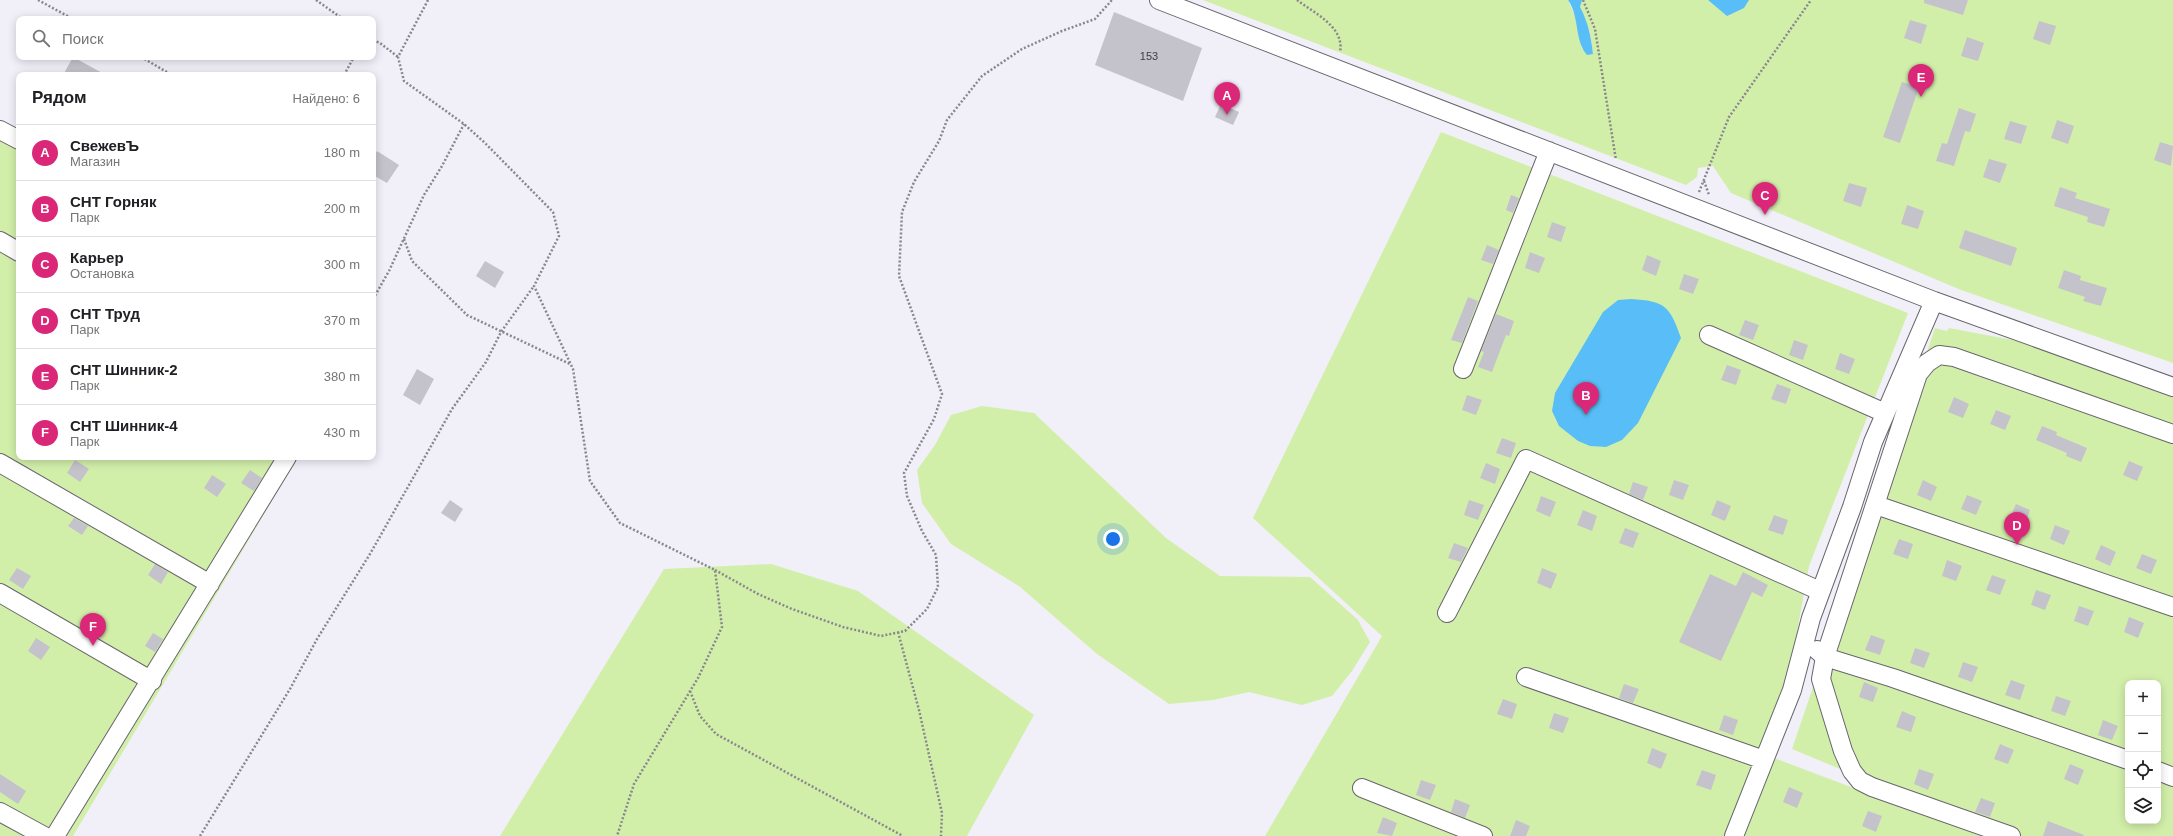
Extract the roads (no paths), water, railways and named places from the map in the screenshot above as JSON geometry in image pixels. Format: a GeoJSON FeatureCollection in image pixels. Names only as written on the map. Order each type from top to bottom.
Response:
{"type":"FeatureCollection","features":[{"type":"Feature","properties":{"kind":"street"},"geometry":{"type":"LineString","coordinates":[[1159,0],[1934,301],[2173,387]]}},
{"type":"Feature","properties":{"kind":"street"},"geometry":{"type":"LineString","coordinates":[[0,130],[16,138]]}},
{"type":"Feature","properties":{"kind":"street"},"geometry":{"type":"LineString","coordinates":[[1463,369],[1549,151]]}},
{"type":"Feature","properties":{"kind":"street"},"geometry":{"type":"LineString","coordinates":[[0,241],[16,250]]}},
{"type":"Feature","properties":{"kind":"street"},"geometry":{"type":"LineString","coordinates":[[1734,836],[1792,690],[1805,638],[1820,591],[1852,507],[1873,442],[1934,301]]}},
{"type":"Feature","properties":{"kind":"street"},"geometry":{"type":"LineString","coordinates":[[1709,335],[1885,413]]}},
{"type":"Feature","properties":{"kind":"street"},"geometry":{"type":"LineString","coordinates":[[2011,836],[1872,787],[1860,781],[1852,771],[1844,751],[1822,679],[1825,657],[1918,374],[1927,363],[1939,355],[1954,357],[2173,434]]}},
{"type":"Feature","properties":{"kind":"street"},"geometry":{"type":"LineString","coordinates":[[1447,613],[1526,459],[1820,591]]}},
{"type":"Feature","properties":{"kind":"street"},"geometry":{"type":"LineString","coordinates":[[55,836],[152,681],[285,460]]}},
{"type":"Feature","properties":{"kind":"street"},"geometry":{"type":"LineString","coordinates":[[0,463],[210,584]]}},
{"type":"Feature","properties":{"kind":"street"},"geometry":{"type":"LineString","coordinates":[[1876,505],[2173,607]]}},
{"type":"Feature","properties":{"kind":"street"},"geometry":{"type":"LineString","coordinates":[[0,593],[152,681]]}},
{"type":"Feature","properties":{"kind":"street"},"geometry":{"type":"LineString","coordinates":[[1805,638],[1825,657],[1893,678],[2125,759]]}},
{"type":"Feature","properties":{"kind":"street"},"geometry":{"type":"LineString","coordinates":[[1526,677],[1764,760]]}},
{"type":"Feature","properties":{"kind":"street"},"geometry":{"type":"LineString","coordinates":[[2161,772],[2173,776]]}},
{"type":"Feature","properties":{"kind":"street"},"geometry":{"type":"LineString","coordinates":[[1362,788],[1483,836]]}},
{"type":"Feature","properties":{"kind":"street"},"geometry":{"type":"LineString","coordinates":[[0,812],[44,836]]}},
{"type":"Feature","properties":{"kind":"water"},"geometry":{"type":"Polygon","coordinates":[[[1568,0],[1582,0],[1580,7],[1589,29],[1593,54],[1587,55],[1583,49],[1578,35],[1572,7],[1568,0]]]}},
{"type":"Feature","properties":{"kind":"water"},"geometry":{"type":"Polygon","coordinates":[[[1708,0],[1749,0],[1744,8],[1727,16],[1708,0]]]}},
{"type":"Feature","properties":{"kind":"water"},"geometry":{"type":"Polygon","coordinates":[[[1631,299],[1652,301],[1665,307],[1673,319],[1681,338],[1638,423],[1622,440],[1606,447],[1590,446],[1578,441],[1559,426],[1552,411],[1555,393],[1603,312],[1618,300],[1631,299]]]}},
{"type":"Feature","properties":{"kind":"place","name":"СНТ Шинник-2"},"geometry":{"type":"Point","coordinates":[1921,97]}},
{"type":"Feature","properties":{"kind":"place","name":"СвежевЪ"},"geometry":{"type":"Point","coordinates":[1227,115]}},
{"type":"Feature","properties":{"kind":"place","name":"Карьер"},"geometry":{"type":"Point","coordinates":[1765,215]}},
{"type":"Feature","properties":{"kind":"place","name":"СНТ Горняк"},"geometry":{"type":"Point","coordinates":[1586,415]}},
{"type":"Feature","properties":{"kind":"place","name":"СНТ Труд"},"geometry":{"type":"Point","coordinates":[2017,545]}},
{"type":"Feature","properties":{"kind":"place","name":"СНТ Шинник-4"},"geometry":{"type":"Point","coordinates":[93,646]}}]}
